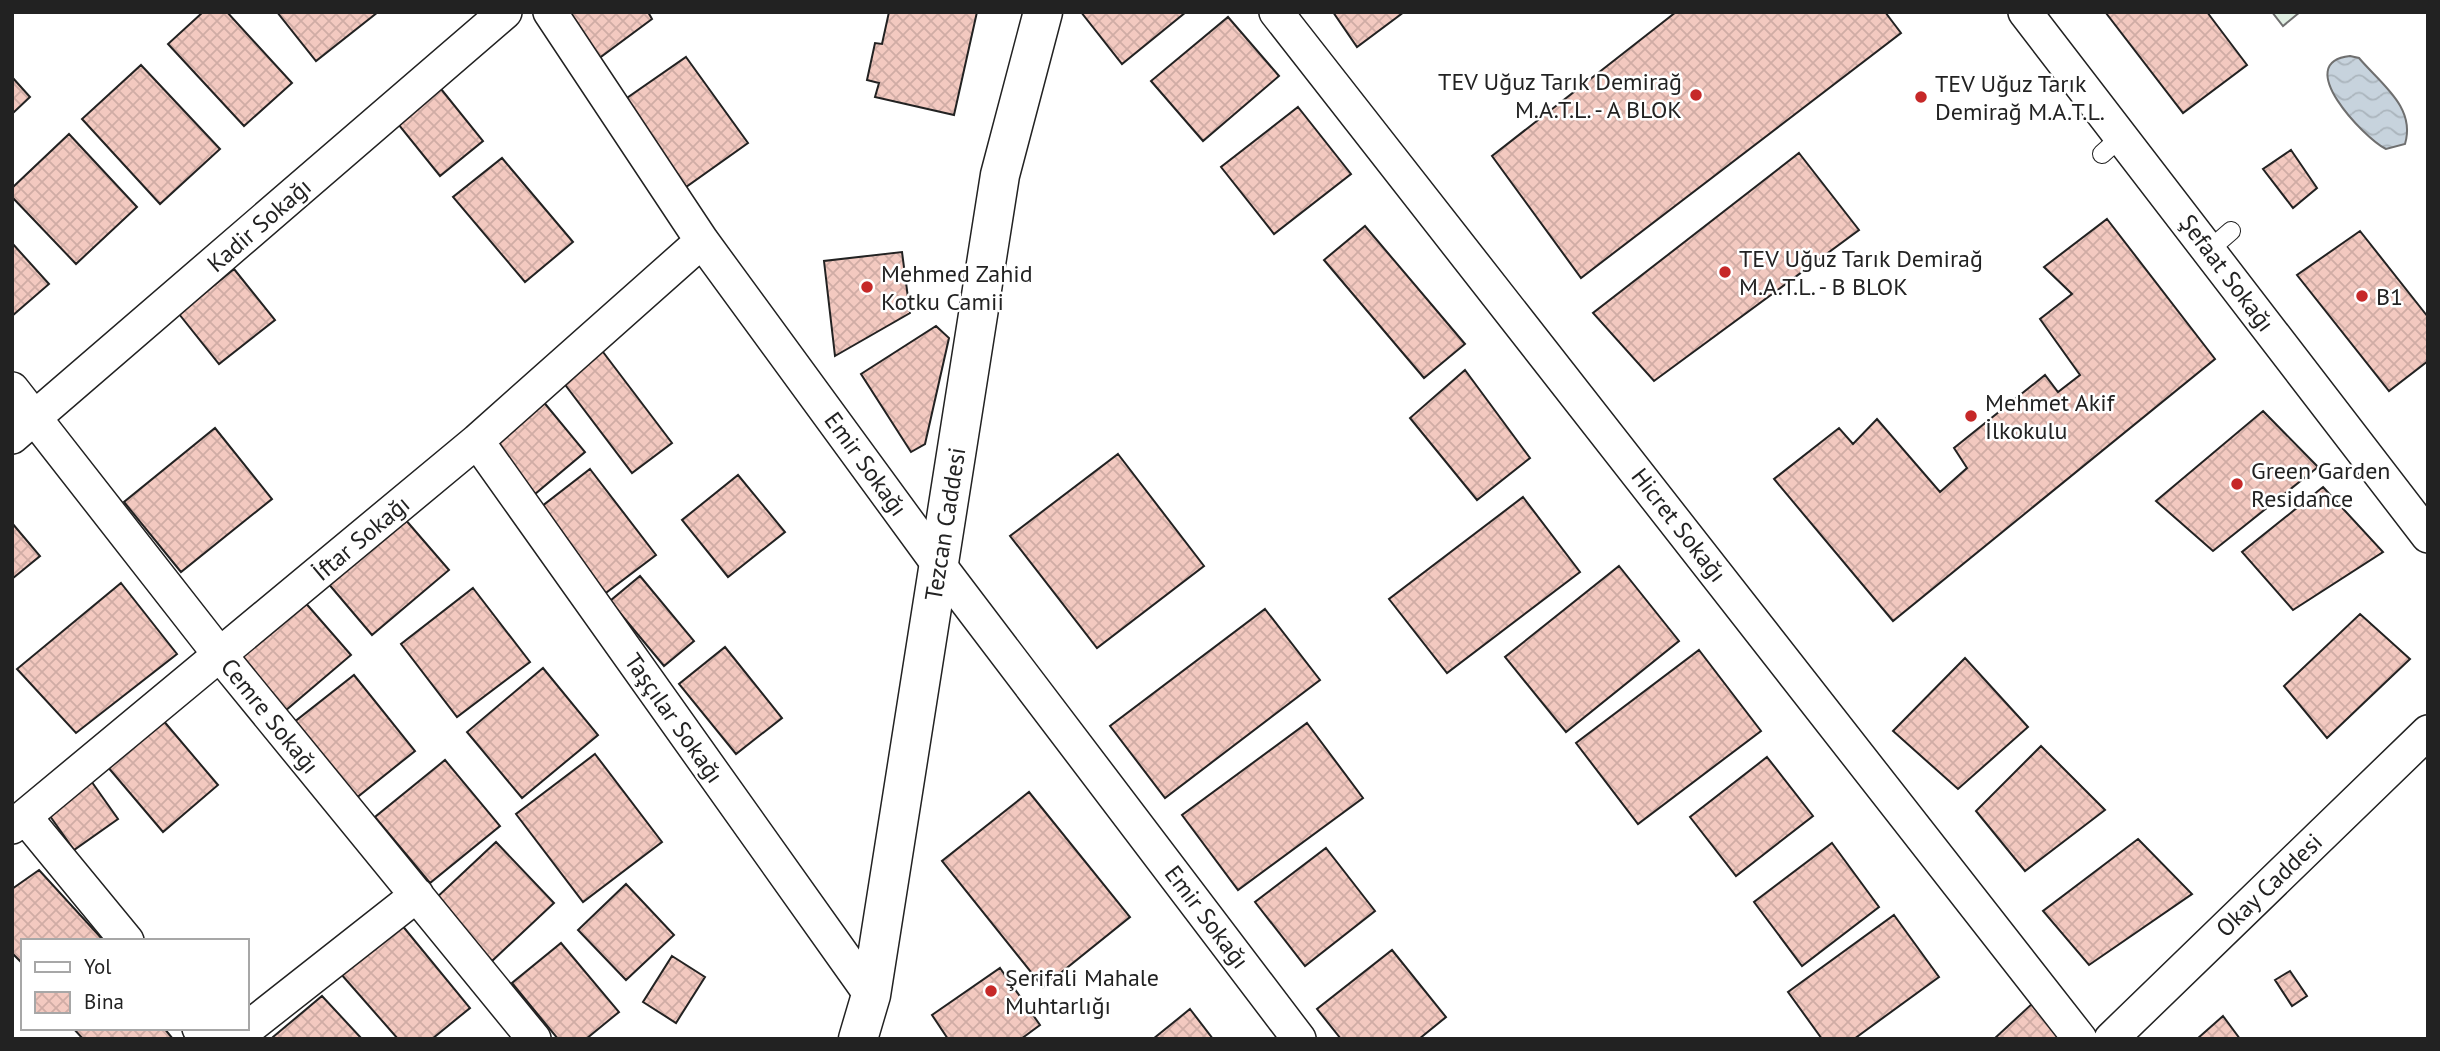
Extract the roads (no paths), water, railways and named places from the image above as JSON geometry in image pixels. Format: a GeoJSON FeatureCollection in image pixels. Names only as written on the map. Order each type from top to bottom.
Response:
{"type":"FeatureCollection","features":[{"type":"Feature","properties":{"kind":"street","name":"Kadir Sokağı"},"geometry":{"type":"LineString","coordinates":[[24,427],[505,12]]}},
{"type":"Feature","properties":{"kind":"street","name":"Emir Sokağı"},"geometry":{"type":"LineString","coordinates":[[550,12],[702,242],[939,565],[1299,1039]]}},
{"type":"Feature","properties":{"kind":"street","name":"Tezcan Caddesi"},"geometry":{"type":"LineString","coordinates":[[858,1039],[871,995],[1000,175],[1043,12]]}},
{"type":"Feature","properties":{"kind":"street","name":"Hicret Sokağı"},"geometry":{"type":"LineString","coordinates":[[1276,12],[2080,1039]]}},
{"type":"Feature","properties":{"kind":"street","name":"Şefaat Sokağı"},"geometry":{"type":"LineString","coordinates":[[2025,12],[2112,145],[2220,240],[2428,536]]}},
{"type":"Feature","properties":{"kind":"street","name":"İftar Sokağı"},"geometry":{"type":"LineString","coordinates":[[18,822],[477,441],[702,242]]}},
{"type":"Feature","properties":{"kind":"street","name":"Cemre Sokağı"},"geometry":{"type":"LineString","coordinates":[[12,389],[24,427],[220,655],[534,1039]]}},
{"type":"Feature","properties":{"kind":"street","name":"Taşçılar Sokağı"},"geometry":{"type":"LineString","coordinates":[[477,441],[871,995]]}},
{"type":"Feature","properties":{"kind":"street","name":"Okay Caddesi"},"geometry":{"type":"LineString","coordinates":[[2110,1039],[2428,732]]}},
{"type":"Feature","properties":{"kind":"street"},"geometry":{"type":"LineString","coordinates":[[18,822],[125,939]]}},
{"type":"Feature","properties":{"kind":"street"},"geometry":{"type":"LineString","coordinates":[[248,1028],[416,895]]}},
{"type":"Feature","properties":{"kind":"water"},"geometry":{"type":"Polygon","coordinates":[[[2350,56],[2359,58],[2401,107],[2406,119],[2405,144],[2386,149],[2363,131],[2338,101],[2330,85],[2328,72],[2334,61],[2350,56]]]}},
{"type":"Feature","properties":{"kind":"place","name":"TEV Uğuz Tarık Demirağ M.A.T.L. - A BLOK"},"geometry":{"type":"Point","coordinates":[1696,95]}},
{"type":"Feature","properties":{"kind":"place","name":"TEV Uğuz Tarık Demirağ M.A.T.L."},"geometry":{"type":"Point","coordinates":[1921,97]}},
{"type":"Feature","properties":{"kind":"place","name":"TEV Uğuz Tarık Demirağ M.A.T.L. - B BLOK"},"geometry":{"type":"Point","coordinates":[1725,272]}},
{"type":"Feature","properties":{"kind":"place","name":"Mehmed Zahid Kotku Camii"},"geometry":{"type":"Point","coordinates":[867,287]}},
{"type":"Feature","properties":{"kind":"place","name":"B1"},"geometry":{"type":"Point","coordinates":[2362,296]}},
{"type":"Feature","properties":{"kind":"place","name":"Mehmet Akif İlkokulu"},"geometry":{"type":"Point","coordinates":[1971,416]}},
{"type":"Feature","properties":{"kind":"place","name":"Green Garden Residance"},"geometry":{"type":"Point","coordinates":[2237,484]}},
{"type":"Feature","properties":{"kind":"place","name":"Şerifali Mahale Muhtarlığı"},"geometry":{"type":"Point","coordinates":[991,991]}}]}
